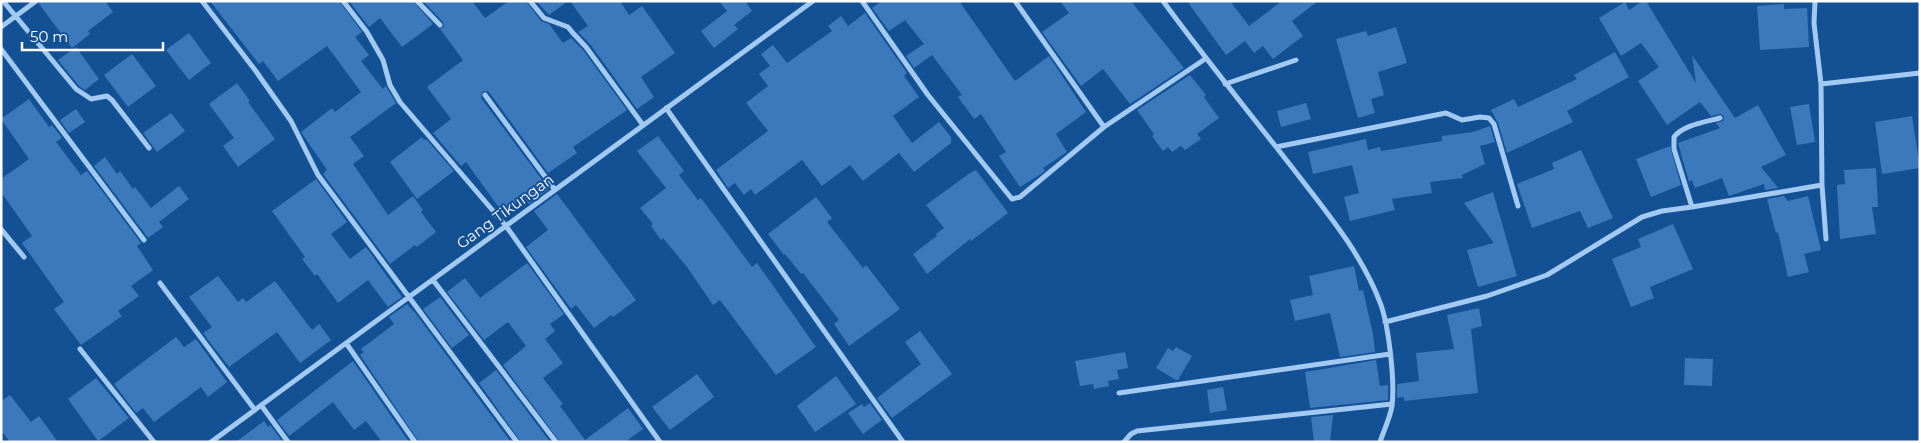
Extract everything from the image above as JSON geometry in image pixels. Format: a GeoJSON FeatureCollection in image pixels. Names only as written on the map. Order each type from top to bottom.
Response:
{"type":"FeatureCollection","features":[{"type":"Feature","properties":{"kind":"street"},"geometry":{"type":"LineString","coordinates":[[3,1],[14,17],[76,89],[91,99],[107,96],[112,100],[149,148]]}},
{"type":"Feature","properties":{"kind":"street"},"geometry":{"type":"LineString","coordinates":[[1,27],[36,1]]}},
{"type":"Feature","properties":{"kind":"street"},"geometry":{"type":"LineString","coordinates":[[202,1],[291,121],[318,175],[517,442]]}},
{"type":"Feature","properties":{"kind":"street"},"geometry":{"type":"LineString","coordinates":[[343,1],[367,32],[383,60],[390,85],[400,102],[506,226],[660,442]]}},
{"type":"Feature","properties":{"kind":"street"},"geometry":{"type":"LineString","coordinates":[[417,1],[440,25]]}},
{"type":"Feature","properties":{"kind":"street"},"geometry":{"type":"LineString","coordinates":[[530,1],[544,18],[568,27],[643,126]]}},
{"type":"Feature","properties":{"kind":"street","name":"Gang Tikungan"},"geometry":{"type":"LineString","coordinates":[[211,442],[812,1]]}},
{"type":"Feature","properties":{"kind":"street"},"geometry":{"type":"LineString","coordinates":[[862,1],[928,95],[1009,198],[1017,199],[1020,197],[1104,127],[1205,59]]}},
{"type":"Feature","properties":{"kind":"street"},"geometry":{"type":"LineString","coordinates":[[1014,1],[1104,127]]}},
{"type":"Feature","properties":{"kind":"street"},"geometry":{"type":"LineString","coordinates":[[1163,1],[1205,59],[1276,147],[1353,249],[1374,289],[1382,307],[1385,322],[1390,354],[1392,404],[1380,442]]}},
{"type":"Feature","properties":{"kind":"street"},"geometry":{"type":"LineString","coordinates":[[1814,1],[1814,23],[1821,84],[1822,185],[1826,239]]}},
{"type":"Feature","properties":{"kind":"street"},"geometry":{"type":"LineString","coordinates":[[1,49],[144,240]]}},
{"type":"Feature","properties":{"kind":"street"},"geometry":{"type":"LineString","coordinates":[[1225,84],[1296,60]]}},
{"type":"Feature","properties":{"kind":"street"},"geometry":{"type":"LineString","coordinates":[[1821,84],[1920,73]]}},
{"type":"Feature","properties":{"kind":"street"},"geometry":{"type":"LineString","coordinates":[[485,95],[555,190]]}},
{"type":"Feature","properties":{"kind":"street"},"geometry":{"type":"LineString","coordinates":[[666,108],[903,442]]}},
{"type":"Feature","properties":{"kind":"street"},"geometry":{"type":"LineString","coordinates":[[1276,147],[1446,113],[1462,120],[1480,117],[1489,118],[1494,124],[1518,206]]}},
{"type":"Feature","properties":{"kind":"street"},"geometry":{"type":"LineString","coordinates":[[1692,207],[1674,149],[1674,137],[1678,132],[1720,118]]}},
{"type":"Feature","properties":{"kind":"street"},"geometry":{"type":"LineString","coordinates":[[1385,322],[1487,296],[1547,275],[1642,218],[1662,211],[1822,185]]}},
{"type":"Feature","properties":{"kind":"street"},"geometry":{"type":"LineString","coordinates":[[1,229],[24,257]]}},
{"type":"Feature","properties":{"kind":"street"},"geometry":{"type":"LineString","coordinates":[[432,280],[556,442]]}},
{"type":"Feature","properties":{"kind":"street"},"geometry":{"type":"LineString","coordinates":[[160,283],[255,410]]}},
{"type":"Feature","properties":{"kind":"street"},"geometry":{"type":"LineString","coordinates":[[346,343],[415,442]]}},
{"type":"Feature","properties":{"kind":"street"},"geometry":{"type":"LineString","coordinates":[[80,349],[154,442]]}},
{"type":"Feature","properties":{"kind":"street"},"geometry":{"type":"LineString","coordinates":[[1119,393],[1390,354]]}},
{"type":"Feature","properties":{"kind":"street"},"geometry":{"type":"LineString","coordinates":[[1124,442],[1137,432],[1392,404]]}},
{"type":"Feature","properties":{"kind":"street"},"geometry":{"type":"LineString","coordinates":[[261,405],[288,442]]}},
{"type":"Feature","properties":{"kind":"building"},"geometry":{"type":"Polygon","coordinates":[[[40,1],[105,1],[113,12],[88,31],[90,34],[72,48],[39,4],[40,1]]]}},
{"type":"Feature","properties":{"kind":"building"},"geometry":{"type":"Polygon","coordinates":[[[210,1],[339,1],[362,32],[355,37],[369,55],[361,61],[383,89],[386,86],[396,103],[350,137],[364,156],[353,164],[388,215],[413,196],[423,210],[421,212],[436,232],[390,264],[323,174],[327,170],[301,132],[332,108],[335,112],[361,92],[327,46],[278,81],[263,61],[259,64],[210,1]]]}},
{"type":"Feature","properties":{"kind":"building"},"geometry":{"type":"Polygon","coordinates":[[[349,1],[413,1],[433,24],[402,47],[380,18],[369,27],[349,1]]]}},
{"type":"Feature","properties":{"kind":"building"},"geometry":{"type":"Polygon","coordinates":[[[423,1],[472,1],[485,18],[509,1],[526,1],[541,21],[549,24],[563,43],[571,38],[583,50],[627,110],[573,147],[577,153],[548,173],[489,92],[482,92],[481,98],[549,189],[529,204],[524,197],[503,213],[466,162],[461,166],[433,133],[451,119],[427,87],[463,60],[440,29],[444,27],[443,22],[423,1]]]}},
{"type":"Feature","properties":{"kind":"building"},"geometry":{"type":"Polygon","coordinates":[[[536,1],[568,1],[549,15],[536,1]]]}},
{"type":"Feature","properties":{"kind":"building"},"geometry":{"type":"Polygon","coordinates":[[[570,1],[620,1],[629,15],[642,6],[675,53],[641,77],[654,97],[637,109],[590,44],[578,32],[588,26],[570,1]]]}},
{"type":"Feature","properties":{"kind":"building"},"geometry":{"type":"Polygon","coordinates":[[[719,1],[745,1],[752,11],[734,25],[738,29],[714,48],[701,31],[727,11],[719,1]]]}},
{"type":"Feature","properties":{"kind":"building"},"geometry":{"type":"Polygon","coordinates":[[[882,1],[959,1],[1015,81],[1049,56],[1086,112],[1056,134],[1067,152],[1043,168],[1045,171],[1041,174],[1020,187],[999,156],[1006,152],[981,114],[974,119],[958,97],[962,95],[932,55],[914,68],[906,56],[924,44],[905,20],[889,31],[872,8],[882,1]]]}},
{"type":"Feature","properties":{"kind":"building"},"geometry":{"type":"Polygon","coordinates":[[[1060,1],[1131,1],[1184,68],[1130,104],[1103,69],[1081,86],[1042,32],[1069,13],[1060,1]]]}},
{"type":"Feature","properties":{"kind":"building"},"geometry":{"type":"Polygon","coordinates":[[[1187,1],[1230,1],[1249,26],[1282,1],[1318,1],[1292,21],[1303,36],[1273,59],[1263,46],[1254,53],[1245,41],[1226,55],[1187,1]]]}},
{"type":"Feature","properties":{"kind":"building"},"geometry":{"type":"Polygon","coordinates":[[[1646,1],[1696,83],[1692,55],[1735,118],[1758,105],[1786,155],[1761,167],[1778,188],[1765,190],[1764,184],[1729,196],[1722,178],[1695,188],[1692,180],[1689,182],[1678,143],[1720,128],[1716,123],[1723,121],[1724,117],[1721,114],[1711,116],[1700,102],[1667,125],[1638,81],[1659,67],[1641,43],[1621,56],[1599,18],[1625,2],[1629,10],[1646,1]]]}},
{"type":"Feature","properties":{"kind":"building"},"geometry":{"type":"Polygon","coordinates":[[[1784,4],[1784,9],[1807,8],[1809,47],[1760,50],[1757,6],[1784,4]]]}},
{"type":"Feature","properties":{"kind":"building"},"geometry":{"type":"Polygon","coordinates":[[[865,13],[907,73],[904,76],[919,97],[893,116],[912,143],[939,122],[951,137],[951,143],[914,172],[899,153],[863,181],[850,165],[822,186],[802,160],[755,195],[751,189],[744,195],[735,183],[728,188],[716,170],[768,131],[746,103],[768,86],[759,74],[770,66],[761,54],[773,45],[787,63],[832,31],[828,26],[841,16],[848,26],[865,13]]]}},
{"type":"Feature","properties":{"kind":"building"},"geometry":{"type":"Polygon","coordinates":[[[1396,27],[1407,63],[1378,72],[1384,95],[1371,99],[1375,113],[1358,118],[1336,39],[1366,31],[1368,36],[1396,27]]]}},
{"type":"Feature","properties":{"kind":"building"},"geometry":{"type":"Polygon","coordinates":[[[189,33],[211,63],[189,80],[166,50],[189,33]]]}},
{"type":"Feature","properties":{"kind":"building"},"geometry":{"type":"Polygon","coordinates":[[[76,47],[99,79],[85,90],[79,86],[58,60],[76,47]]]}},
{"type":"Feature","properties":{"kind":"building"},"geometry":{"type":"Polygon","coordinates":[[[1615,52],[1629,77],[1567,111],[1573,122],[1507,153],[1498,123],[1491,110],[1514,99],[1518,107],[1577,79],[1574,75],[1615,52]]]}},
{"type":"Feature","properties":{"kind":"building"},"geometry":{"type":"Polygon","coordinates":[[[132,54],[156,86],[128,107],[104,75],[132,54]]]}},
{"type":"Feature","properties":{"kind":"building"},"geometry":{"type":"Polygon","coordinates":[[[1190,75],[1206,95],[1204,97],[1219,118],[1197,134],[1201,139],[1185,150],[1181,146],[1172,152],[1168,147],[1163,151],[1152,136],[1154,134],[1137,110],[1190,75]]]}},
{"type":"Feature","properties":{"kind":"building"},"geometry":{"type":"Polygon","coordinates":[[[237,83],[250,101],[248,102],[275,139],[238,167],[223,146],[234,138],[209,104],[237,83]]]}},
{"type":"Feature","properties":{"kind":"building"},"geometry":{"type":"Polygon","coordinates":[[[29,99],[49,127],[52,125],[62,138],[56,142],[81,175],[87,171],[141,243],[137,246],[153,270],[131,286],[139,296],[118,311],[122,316],[81,345],[54,309],[64,302],[22,243],[32,236],[1,192],[1,179],[29,159],[1,119],[29,99]]]}},
{"type":"Feature","properties":{"kind":"building"},"geometry":{"type":"Polygon","coordinates":[[[1306,103],[1311,119],[1281,127],[1277,111],[1306,103]]]}},
{"type":"Feature","properties":{"kind":"building"},"geometry":{"type":"Polygon","coordinates":[[[1809,104],[1815,142],[1797,145],[1790,107],[1809,104]]]}},
{"type":"Feature","properties":{"kind":"building"},"geometry":{"type":"Polygon","coordinates":[[[76,109],[85,122],[69,133],[60,120],[76,109]]]}},
{"type":"Feature","properties":{"kind":"building"},"geometry":{"type":"Polygon","coordinates":[[[171,113],[185,131],[157,152],[143,133],[171,113]]]}},
{"type":"Feature","properties":{"kind":"building"},"geometry":{"type":"Polygon","coordinates":[[[1912,116],[1920,168],[1882,174],[1875,122],[1912,116]]]}},
{"type":"Feature","properties":{"kind":"building"},"geometry":{"type":"Polygon","coordinates":[[[1490,126],[1495,142],[1480,146],[1485,164],[1462,175],[1463,178],[1430,182],[1432,193],[1392,199],[1395,210],[1350,221],[1344,197],[1359,193],[1352,165],[1313,174],[1308,152],[1366,139],[1368,150],[1380,147],[1381,151],[1442,141],[1442,136],[1473,132],[1490,126]]]}},
{"type":"Feature","properties":{"kind":"building"},"geometry":{"type":"Polygon","coordinates":[[[658,136],[684,171],[679,175],[698,200],[701,198],[752,267],[757,263],[816,347],[776,375],[720,300],[713,305],[687,267],[663,238],[661,240],[651,226],[653,224],[640,208],[666,188],[637,151],[658,136]]]}},
{"type":"Feature","properties":{"kind":"building"},"geometry":{"type":"Polygon","coordinates":[[[422,137],[424,140],[426,139],[454,171],[417,199],[390,162],[422,137]]]}},
{"type":"Feature","properties":{"kind":"building"},"geometry":{"type":"Polygon","coordinates":[[[1670,146],[1681,185],[1651,197],[1636,159],[1670,146]]]}},
{"type":"Feature","properties":{"kind":"building"},"geometry":{"type":"Polygon","coordinates":[[[1581,150],[1613,218],[1588,228],[1580,211],[1532,228],[1517,184],[1554,169],[1552,163],[1581,150]]]}},
{"type":"Feature","properties":{"kind":"building"},"geometry":{"type":"Polygon","coordinates":[[[105,157],[117,174],[120,171],[133,189],[135,187],[151,208],[179,186],[189,199],[159,222],[163,227],[148,238],[94,166],[105,157]]]}},
{"type":"Feature","properties":{"kind":"building"},"geometry":{"type":"Polygon","coordinates":[[[1876,168],[1878,207],[1872,207],[1876,234],[1840,239],[1837,185],[1845,184],[1844,170],[1876,168]]]}},
{"type":"Feature","properties":{"kind":"building"},"geometry":{"type":"Polygon","coordinates":[[[976,170],[1008,213],[971,241],[970,239],[927,274],[913,254],[937,236],[936,234],[944,228],[926,205],[976,170]]]}},
{"type":"Feature","properties":{"kind":"building"},"geometry":{"type":"Polygon","coordinates":[[[316,179],[347,222],[331,234],[350,259],[366,247],[402,297],[388,307],[368,280],[338,303],[317,274],[315,276],[302,259],[305,257],[272,211],[316,179]]]}},
{"type":"Feature","properties":{"kind":"building"},"geometry":{"type":"Polygon","coordinates":[[[1493,192],[1517,276],[1478,287],[1467,250],[1494,243],[1464,203],[1493,192]]]}},
{"type":"Feature","properties":{"kind":"building"},"geometry":{"type":"Polygon","coordinates":[[[557,194],[636,300],[594,328],[576,305],[571,309],[526,247],[548,230],[534,211],[557,194]]]}},
{"type":"Feature","properties":{"kind":"building"},"geometry":{"type":"Polygon","coordinates":[[[1784,196],[1788,201],[1808,196],[1821,250],[1804,254],[1809,272],[1788,277],[1778,232],[1776,233],[1767,199],[1784,196]]]}},
{"type":"Feature","properties":{"kind":"building"},"geometry":{"type":"Polygon","coordinates":[[[816,197],[832,218],[827,222],[863,268],[866,265],[900,309],[849,346],[834,324],[839,320],[803,273],[801,274],[768,234],[816,197]]]}},
{"type":"Feature","properties":{"kind":"building"},"geometry":{"type":"Polygon","coordinates":[[[1673,224],[1693,269],[1650,287],[1654,298],[1631,307],[1612,259],[1641,247],[1638,239],[1673,224]]]}},
{"type":"Feature","properties":{"kind":"building"},"geometry":{"type":"Polygon","coordinates":[[[527,263],[564,314],[550,324],[555,331],[545,339],[563,363],[543,378],[563,404],[560,406],[585,440],[628,408],[643,429],[625,442],[560,442],[503,365],[526,346],[508,322],[484,340],[447,292],[465,278],[480,298],[527,263]]]}},
{"type":"Feature","properties":{"kind":"building"},"geometry":{"type":"Polygon","coordinates":[[[1354,266],[1359,291],[1363,290],[1375,352],[1340,357],[1330,313],[1295,321],[1290,300],[1313,295],[1309,276],[1354,266]]]}},
{"type":"Feature","properties":{"kind":"building"},"geometry":{"type":"Polygon","coordinates":[[[218,276],[238,302],[243,298],[246,302],[275,281],[312,330],[319,324],[331,340],[300,363],[277,332],[229,367],[203,333],[212,327],[189,297],[218,276]]]}},
{"type":"Feature","properties":{"kind":"building"},"geometry":{"type":"Polygon","coordinates":[[[440,297],[469,335],[452,348],[423,309],[440,297]]]}},
{"type":"Feature","properties":{"kind":"building"},"geometry":{"type":"Polygon","coordinates":[[[407,304],[511,442],[419,442],[360,355],[364,352],[361,349],[394,324],[389,317],[407,304]]]}},
{"type":"Feature","properties":{"kind":"building"},"geometry":{"type":"Polygon","coordinates":[[[1479,308],[1482,326],[1471,329],[1478,393],[1404,401],[1404,397],[1397,398],[1397,384],[1419,381],[1416,353],[1454,349],[1447,315],[1479,308]]]}},
{"type":"Feature","properties":{"kind":"building"},"geometry":{"type":"Polygon","coordinates":[[[920,331],[952,374],[892,418],[877,398],[921,364],[905,342],[920,331]]]}},
{"type":"Feature","properties":{"kind":"building"},"geometry":{"type":"Polygon","coordinates":[[[176,337],[184,347],[196,339],[227,382],[208,397],[201,387],[154,422],[143,408],[136,413],[114,384],[176,337]]]}},
{"type":"Feature","properties":{"kind":"building"},"geometry":{"type":"Polygon","coordinates":[[[1176,347],[1192,356],[1178,380],[1156,368],[1168,348],[1173,351],[1176,347]]]}},
{"type":"Feature","properties":{"kind":"building"},"geometry":{"type":"Polygon","coordinates":[[[1125,352],[1128,368],[1117,370],[1119,379],[1108,381],[1109,386],[1094,389],[1093,384],[1080,386],[1075,361],[1125,352]]]}},
{"type":"Feature","properties":{"kind":"building"},"geometry":{"type":"Polygon","coordinates":[[[1685,358],[1713,359],[1712,386],[1684,385],[1685,358]]]}},
{"type":"Feature","properties":{"kind":"building"},"geometry":{"type":"Polygon","coordinates":[[[1376,360],[1380,386],[1388,385],[1388,400],[1310,408],[1305,372],[1376,360]]]}},
{"type":"Feature","properties":{"kind":"building"},"geometry":{"type":"Polygon","coordinates":[[[353,361],[409,442],[382,442],[366,421],[354,430],[333,402],[289,436],[277,420],[353,361]]]}},
{"type":"Feature","properties":{"kind":"building"},"geometry":{"type":"Polygon","coordinates":[[[496,370],[550,442],[521,442],[479,383],[496,370]]]}},
{"type":"Feature","properties":{"kind":"building"},"geometry":{"type":"Polygon","coordinates":[[[697,374],[714,397],[670,430],[652,407],[697,374]]]}},
{"type":"Feature","properties":{"kind":"building"},"geometry":{"type":"Polygon","coordinates":[[[836,376],[856,404],[815,432],[797,406],[836,376]]]}},
{"type":"Feature","properties":{"kind":"building"},"geometry":{"type":"Polygon","coordinates":[[[96,378],[129,418],[98,441],[68,399],[96,378]]]}},
{"type":"Feature","properties":{"kind":"building"},"geometry":{"type":"Polygon","coordinates":[[[1223,387],[1227,410],[1210,413],[1207,390],[1223,387]]]}},
{"type":"Feature","properties":{"kind":"building"},"geometry":{"type":"Polygon","coordinates":[[[10,395],[31,422],[39,416],[58,442],[10,442],[1,430],[1,401],[10,395]]]}},
{"type":"Feature","properties":{"kind":"building"},"geometry":{"type":"Polygon","coordinates":[[[870,403],[882,420],[863,434],[848,413],[862,404],[864,407],[870,403]]]}},
{"type":"Feature","properties":{"kind":"building"},"geometry":{"type":"Polygon","coordinates":[[[1333,415],[1330,442],[1314,442],[1311,417],[1333,415]]]}},
{"type":"Feature","properties":{"kind":"building"},"geometry":{"type":"Polygon","coordinates":[[[264,421],[268,427],[270,425],[282,441],[236,442],[264,421]]]}}]}
